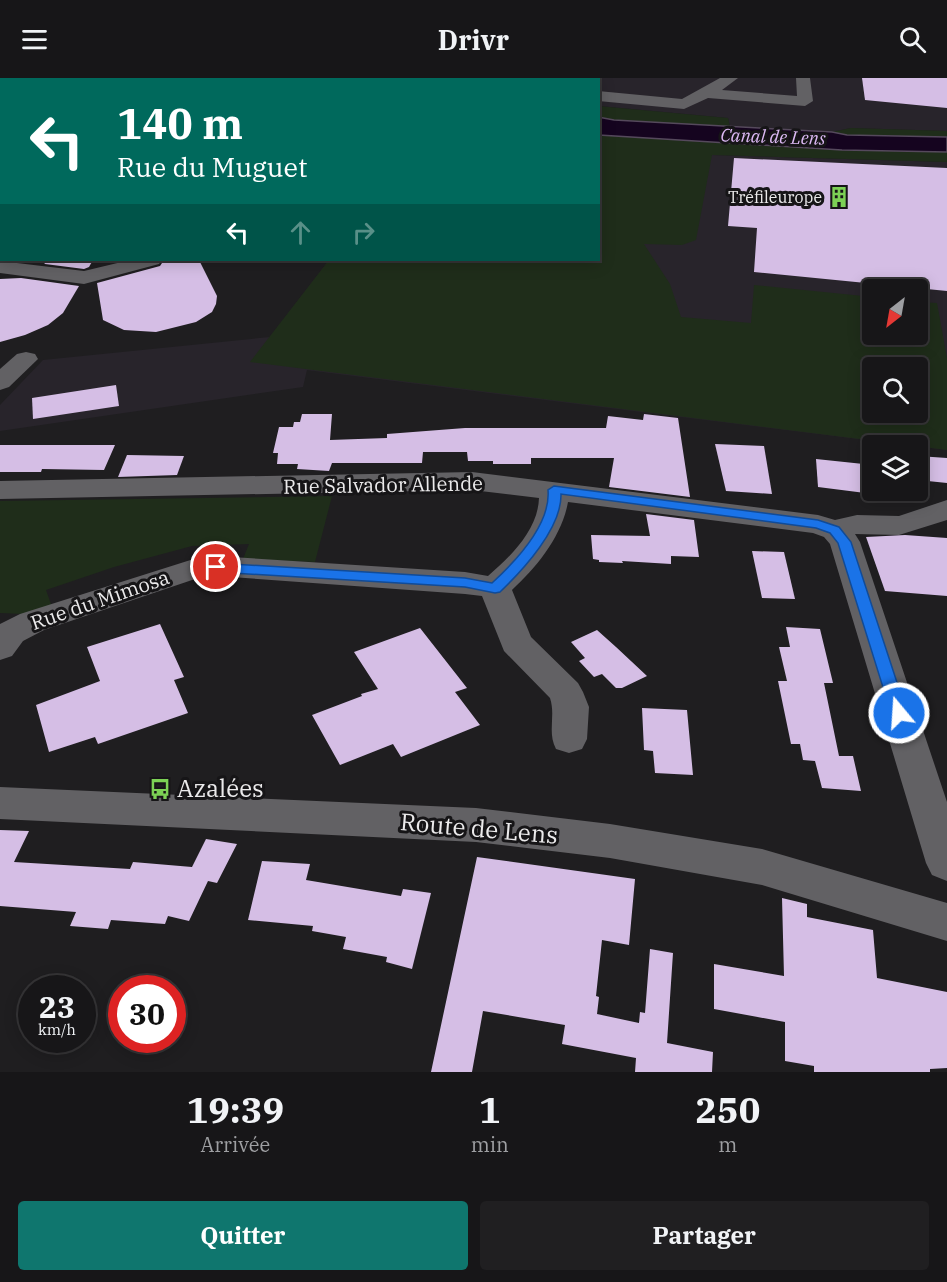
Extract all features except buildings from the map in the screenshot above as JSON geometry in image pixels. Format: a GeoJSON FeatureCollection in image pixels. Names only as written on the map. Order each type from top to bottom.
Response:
{"type":"FeatureCollection","features":[{"type":"Feature","properties":{"kind":"street"},"geometry":{"type":"LineString","coordinates":[[600,96],[684,104],[731,78]]}},
{"type":"Feature","properties":{"kind":"street"},"geometry":{"type":"LineString","coordinates":[[706,93],[805,101],[803,78]]}},
{"type":"Feature","properties":{"kind":"street"},"geometry":{"type":"LineString","coordinates":[[0,267],[84,278],[148,261]]}},
{"type":"Feature","properties":{"kind":"street"},"geometry":{"type":"LineString","coordinates":[[0,381],[26,359]]}},
{"type":"Feature","properties":{"kind":"street","name":"Rue Salvador Allende"},"geometry":{"type":"LineString","coordinates":[[0,490],[472,481],[818,524],[835,530],[849,523],[890,526],[910,523],[947,509]]}},
{"type":"Feature","properties":{"kind":"street"},"geometry":{"type":"LineString","coordinates":[[554,490],[555,498],[551,517],[522,563],[495,588],[516,643],[565,692],[571,707],[569,740]]}},
{"type":"Feature","properties":{"kind":"street"},"geometry":{"type":"LineString","coordinates":[[835,530],[844,542],[947,863]]}},
{"type":"Feature","properties":{"kind":"street","name":"Rue du Mimosa"},"geometry":{"type":"LineString","coordinates":[[0,648],[11,633],[32,622],[165,576],[200,567],[231,567],[453,582],[495,588]]}},
{"type":"Feature","properties":{"kind":"street","name":"Route de Lens"},"geometry":{"type":"LineString","coordinates":[[0,803],[476,825],[610,841],[762,867],[946,919]]}},
{"type":"Feature","properties":{"kind":"shaded area"},"geometry":{"type":"Polygon","coordinates":[[[600,78],[947,78],[947,131],[851,128],[832,132],[730,127],[728,118],[600,106],[600,78]]]}},
{"type":"Feature","properties":{"kind":"shaded area"},"geometry":{"type":"Polygon","coordinates":[[[712,155],[947,162],[947,450],[928,448],[928,435],[862,435],[862,439],[307,370],[303,387],[0,431],[0,405],[43,360],[270,337],[328,261],[600,261],[600,258],[712,155]]]}},
{"type":"Feature","properties":{"kind":"green space"},"geometry":{"type":"Polygon","coordinates":[[[600,106],[728,118],[730,127],[600,117],[600,106]]]}},
{"type":"Feature","properties":{"kind":"green space"},"geometry":{"type":"Polygon","coordinates":[[[851,128],[947,131],[947,137],[847,135],[832,132],[851,128]]]}},
{"type":"Feature","properties":{"kind":"green space"},"geometry":{"type":"Polygon","coordinates":[[[600,135],[842,150],[947,152],[947,162],[712,155],[696,240],[682,245],[644,244],[670,284],[681,317],[751,323],[754,285],[862,296],[862,345],[928,345],[928,303],[937,303],[947,358],[947,450],[928,448],[928,435],[862,435],[862,439],[250,362],[328,261],[600,261],[600,135]]]}},
{"type":"Feature","properties":{"kind":"green space"},"geometry":{"type":"Polygon","coordinates":[[[332,496],[315,562],[243,559],[249,544],[192,546],[114,567],[46,590],[52,607],[23,614],[0,613],[0,501],[332,496]]]}},
{"type":"Feature","properties":{"kind":"water","name":"Canal de Lens"},"geometry":{"type":"Polygon","coordinates":[[[600,117],[832,132],[847,135],[947,137],[947,152],[842,150],[600,135],[600,117]]]}},
{"type":"Feature","properties":{"kind":"place","name":"Tréfileurope"},"geometry":{"type":"Point","coordinates":[839,197]}},
{"type":"Feature","properties":{"kind":"place","name":"Azalées"},"geometry":{"type":"Point","coordinates":[160,789]}},
{"type":"Feature","properties":{"kind":"route"},"geometry":{"type":"LineString","coordinates":[[216,567],[465,583],[495,588],[522,563],[551,517],[555,498],[554,490],[818,524],[835,530],[844,542],[899,713]]}}]}
